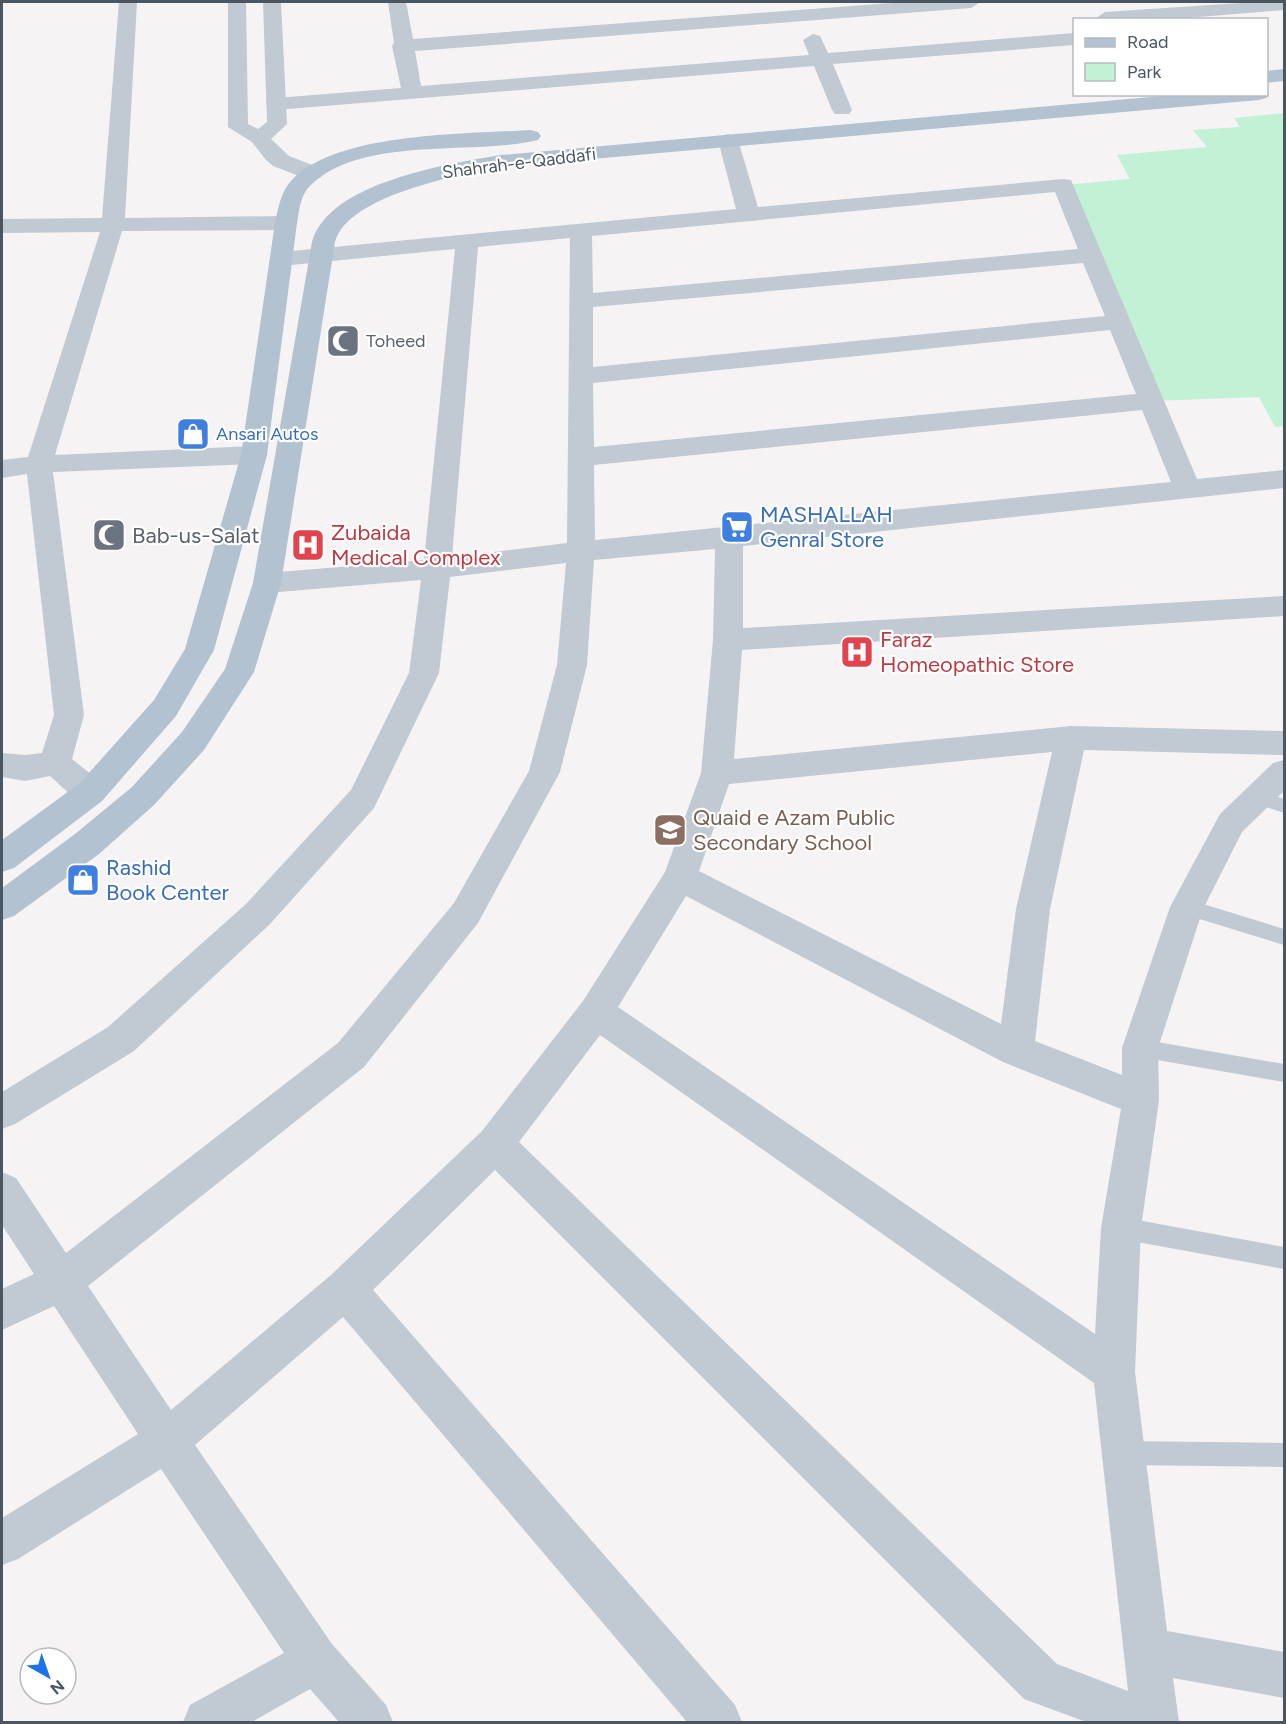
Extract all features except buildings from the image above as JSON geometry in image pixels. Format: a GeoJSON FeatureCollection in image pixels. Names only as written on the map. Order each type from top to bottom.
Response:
{"type":"FeatureCollection","features":[{"type":"Feature","properties":{"kind":"main road"},"geometry":{"type":"LineString","coordinates":[[1268,77],[1284,75]]}},
{"type":"Feature","properties":{"kind":"main road"},"geometry":{"type":"LineString","coordinates":[[1268,94],[1284,92]]}},
{"type":"Feature","properties":{"kind":"main road","name":"Shahrah-e-Qaddafi"},"geometry":{"type":"LineString","coordinates":[[2,858],[91,792],[165,708],[199,650],[254,455],[286,222],[295,189],[312,173],[349,157],[387,148],[1073,93]]}},
{"type":"Feature","properties":{"kind":"main road","name":"Shahrah-e-Qaddafi"},"geometry":{"type":"LineString","coordinates":[[2,906],[87,844],[143,796],[194,741],[239,672],[267,583],[320,256],[328,230],[356,206],[395,187],[442,170],[501,161],[1236,96]]}},
{"type":"Feature","properties":{"kind":"main road"},"geometry":{"type":"LineString","coordinates":[[178,686],[222,699]]}},
{"type":"Feature","properties":{"kind":"street"},"geometry":{"type":"LineString","coordinates":[[55,763],[69,715],[39,464],[113,225],[128,2]]}},
{"type":"Feature","properties":{"kind":"street"},"geometry":{"type":"LineString","coordinates":[[237,2],[238,128],[259,138],[273,156],[312,173]]}},
{"type":"Feature","properties":{"kind":"street"},"geometry":{"type":"LineString","coordinates":[[259,138],[277,124],[272,2]]}},
{"type":"Feature","properties":{"kind":"street"},"geometry":{"type":"LineString","coordinates":[[397,2],[402,46],[412,93]]}},
{"type":"Feature","properties":{"kind":"street"},"geometry":{"type":"LineString","coordinates":[[402,46],[799,8],[971,2]]}},
{"type":"Feature","properties":{"kind":"street"},"geometry":{"type":"LineString","coordinates":[[1092,2],[1104,18]]}},
{"type":"Feature","properties":{"kind":"street"},"geometry":{"type":"LineString","coordinates":[[1118,18],[1284,5]]}},
{"type":"Feature","properties":{"kind":"street"},"geometry":{"type":"LineString","coordinates":[[799,8],[842,110]]}},
{"type":"Feature","properties":{"kind":"street"},"geometry":{"type":"LineString","coordinates":[[276,104],[1073,39]]}},
{"type":"Feature","properties":{"kind":"street"},"geometry":{"type":"LineString","coordinates":[[728,141],[750,215]]}},
{"type":"Feature","properties":{"kind":"street"},"geometry":{"type":"LineString","coordinates":[[281,259],[1063,185],[1187,488]]}},
{"type":"Feature","properties":{"kind":"street"},"geometry":{"type":"LineString","coordinates":[[2,226],[286,222]]}},
{"type":"Feature","properties":{"kind":"street"},"geometry":{"type":"LineString","coordinates":[[2,1310],[63,1281],[351,1055],[466,913],[544,772],[572,664],[581,551],[581,231]]}},
{"type":"Feature","properties":{"kind":"street"},"geometry":{"type":"LineString","coordinates":[[2,1112],[121,1039],[258,914],[363,799],[424,672],[437,569],[467,242]]}},
{"type":"Feature","properties":{"kind":"street"},"geometry":{"type":"LineString","coordinates":[[581,301],[1091,255]]}},
{"type":"Feature","properties":{"kind":"street"},"geometry":{"type":"LineString","coordinates":[[581,376],[1119,322]]}},
{"type":"Feature","properties":{"kind":"street"},"geometry":{"type":"LineString","coordinates":[[582,457],[1151,401]]}},
{"type":"Feature","properties":{"kind":"street"},"geometry":{"type":"LineString","coordinates":[[2,467],[254,455]]}},
{"type":"Feature","properties":{"kind":"street"},"geometry":{"type":"LineString","coordinates":[[267,583],[437,569],[581,551],[729,538],[1284,479]]}},
{"type":"Feature","properties":{"kind":"street"},"geometry":{"type":"LineString","coordinates":[[2,1543],[167,1441],[345,1289],[495,1144],[596,1012],[680,877],[717,773],[728,640],[729,538]]}},
{"type":"Feature","properties":{"kind":"street"},"geometry":{"type":"LineString","coordinates":[[728,640],[1284,606]]}},
{"type":"Feature","properties":{"kind":"street"},"geometry":{"type":"LineString","coordinates":[[717,773],[1071,738],[1284,743]]}},
{"type":"Feature","properties":{"kind":"street"},"geometry":{"type":"LineString","coordinates":[[1016,1050],[1033,909],[1071,738]]}},
{"type":"Feature","properties":{"kind":"street"},"geometry":{"type":"LineString","coordinates":[[2,765],[25,768],[55,763],[91,792]]}},
{"type":"Feature","properties":{"kind":"street"},"geometry":{"type":"LineString","coordinates":[[1155,1722],[1114,1372],[1121,1228],[1142,1100],[1140,1048],[1187,907],[1231,823],[1276,792]]}},
{"type":"Feature","properties":{"kind":"street"},"geometry":{"type":"LineString","coordinates":[[680,877],[1016,1050],[1142,1100]]}},
{"type":"Feature","properties":{"kind":"street"},"geometry":{"type":"LineString","coordinates":[[596,1012],[1114,1372]]}},
{"type":"Feature","properties":{"kind":"street"},"geometry":{"type":"LineString","coordinates":[[495,1144],[1041,1682],[1146,1722]]}},
{"type":"Feature","properties":{"kind":"street"},"geometry":{"type":"LineString","coordinates":[[2,1191],[167,1441],[316,1660],[369,1722]]}},
{"type":"Feature","properties":{"kind":"street"},"geometry":{"type":"LineString","coordinates":[[345,1289],[718,1722]]}},
{"type":"Feature","properties":{"kind":"street"},"geometry":{"type":"LineString","coordinates":[[1147,1650],[1284,1675]]}},
{"type":"Feature","properties":{"kind":"street"},"geometry":{"type":"LineString","coordinates":[[207,1722],[316,1660]]}},
{"type":"Feature","properties":{"kind":"lane"},"geometry":{"type":"LineString","coordinates":[[1187,907],[1284,938]]}},
{"type":"Feature","properties":{"kind":"lane"},"geometry":{"type":"LineString","coordinates":[[1140,1048],[1284,1072]]}},
{"type":"Feature","properties":{"kind":"lane"},"geometry":{"type":"LineString","coordinates":[[1121,1228],[1284,1258]]}},
{"type":"Feature","properties":{"kind":"lane"},"geometry":{"type":"LineString","coordinates":[[1124,1454],[1284,1455]]}},
{"type":"Feature","properties":{"kind":"green space"},"geometry":{"type":"Polygon","coordinates":[[[1284,113],[1284,426],[1275,427],[1259,397],[1151,401],[1063,185],[1130,179],[1117,155],[1207,147],[1193,130],[1240,127],[1234,118],[1284,113]]]}},
{"type":"Feature","properties":{"kind":"place","name":"Toheed"},"geometry":{"type":"Point","coordinates":[343,341]}},
{"type":"Feature","properties":{"kind":"place","name":"Ansari Autos"},"geometry":{"type":"Point","coordinates":[193,434]}},
{"type":"Feature","properties":{"kind":"place","name":"MASHALLAH Genral Store"},"geometry":{"type":"Point","coordinates":[737,527]}},
{"type":"Feature","properties":{"kind":"place","name":"Bab-us-Salat"},"geometry":{"type":"Point","coordinates":[109,535]}},
{"type":"Feature","properties":{"kind":"place","name":"Zubaida Medical Complex"},"geometry":{"type":"Point","coordinates":[308,545]}},
{"type":"Feature","properties":{"kind":"place","name":"Faraz Homeopathic Store"},"geometry":{"type":"Point","coordinates":[857,652]}},
{"type":"Feature","properties":{"kind":"place","name":"Quaid e Azam Public Secondary School"},"geometry":{"type":"Point","coordinates":[670,830]}},
{"type":"Feature","properties":{"kind":"place","name":"Rashid Book Center"},"geometry":{"type":"Point","coordinates":[83,880]}}]}
